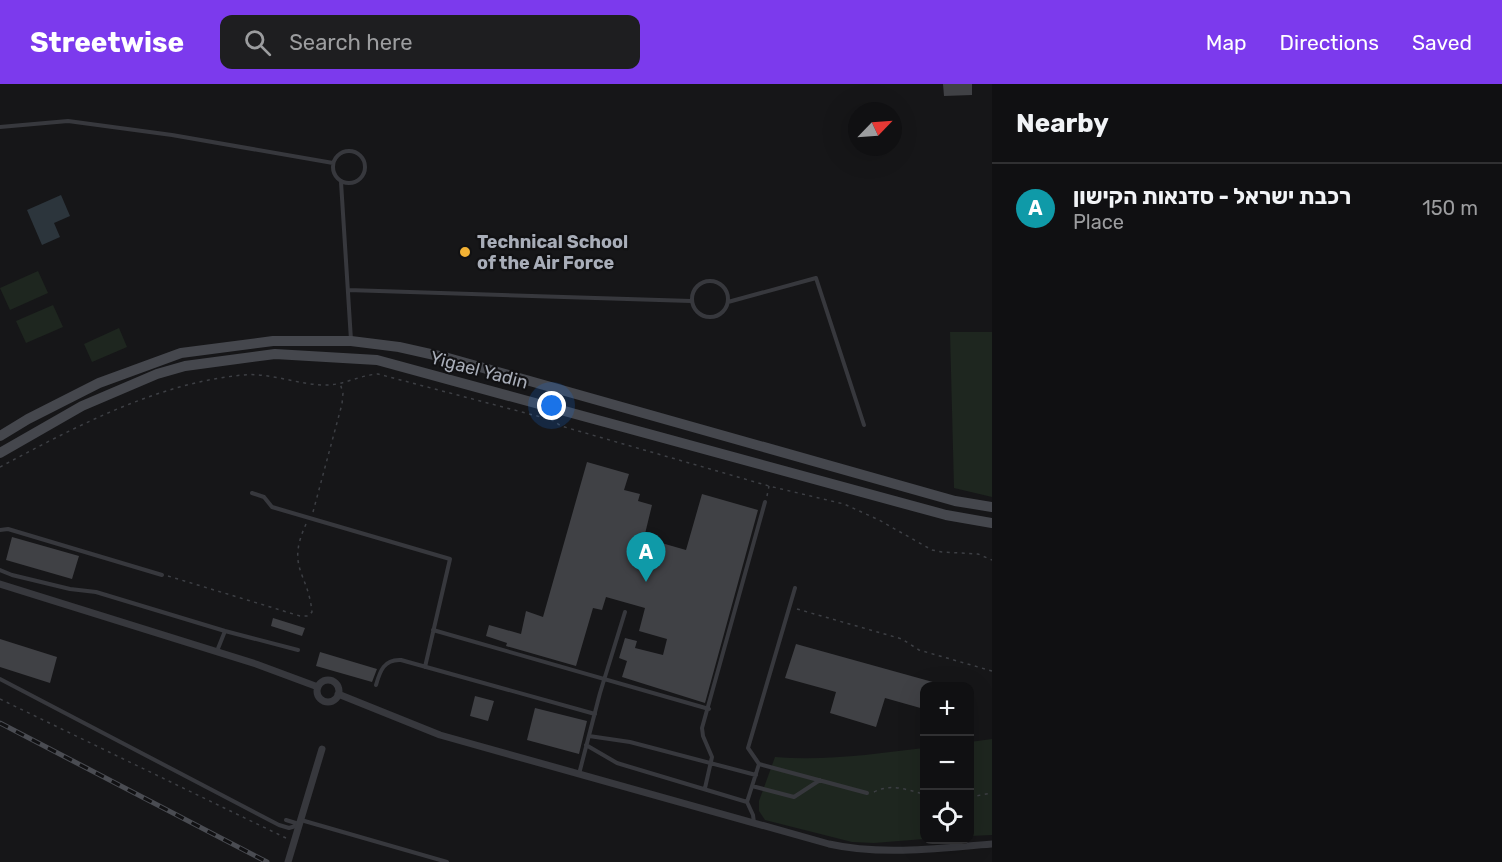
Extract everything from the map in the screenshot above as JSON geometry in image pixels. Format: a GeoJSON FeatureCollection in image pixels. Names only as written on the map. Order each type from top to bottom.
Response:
{"type":"FeatureCollection","features":[{"type":"Feature","properties":{"kind":"main road","name":"Yigael Yadin"},"geometry":{"type":"LineString","coordinates":[[0,436],[99,383],[181,353],[273,341],[351,341],[399,347],[448,358],[955,501],[992,507]]}},
{"type":"Feature","properties":{"kind":"main road","name":"Yigael Yadin"},"geometry":{"type":"LineString","coordinates":[[0,453],[82,406],[157,374],[185,366],[275,354],[377,360],[946,515],[992,523]]}},
{"type":"Feature","properties":{"kind":"street"},"geometry":{"type":"LineString","coordinates":[[0,584],[217,651],[318,687]]}},
{"type":"Feature","properties":{"kind":"street"},"geometry":{"type":"LineString","coordinates":[[332,680],[338,686],[338,694],[332,700],[324,701],[318,695],[318,687],[323,681],[332,680]]}},
{"type":"Feature","properties":{"kind":"street"},"geometry":{"type":"LineString","coordinates":[[338,694],[440,735],[829,844],[863,850],[992,844]]}},
{"type":"Feature","properties":{"kind":"street"},"geometry":{"type":"LineString","coordinates":[[288,862],[322,749]]}},
{"type":"Feature","properties":{"kind":"lane"},"geometry":{"type":"LineString","coordinates":[[0,127],[68,121],[172,135],[333,163]]}},
{"type":"Feature","properties":{"kind":"lane"},"geometry":{"type":"LineString","coordinates":[[340,182],[351,183],[360,179],[365,169],[362,158],[354,152],[339,154],[333,163],[333,174],[340,182],[351,341]]}},
{"type":"Feature","properties":{"kind":"lane"},"geometry":{"type":"LineString","coordinates":[[728,302],[816,278],[864,425]]}},
{"type":"Feature","properties":{"kind":"lane"},"geometry":{"type":"LineString","coordinates":[[710,281],[716,282],[725,290],[728,302],[726,308],[718,316],[706,317],[696,311],[691,301],[694,289],[710,281]]}},
{"type":"Feature","properties":{"kind":"lane"},"geometry":{"type":"LineString","coordinates":[[348,290],[691,301]]}},
{"type":"Feature","properties":{"kind":"lane"},"geometry":{"type":"LineString","coordinates":[[252,493],[264,497],[272,507],[450,559],[425,667]]}},
{"type":"Feature","properties":{"kind":"lane"},"geometry":{"type":"LineString","coordinates":[[705,788],[712,763],[702,728],[765,502]]}},
{"type":"Feature","properties":{"kind":"lane"},"geometry":{"type":"LineString","coordinates":[[0,530],[8,529],[162,574]]}},
{"type":"Feature","properties":{"kind":"lane"},"geometry":{"type":"LineString","coordinates":[[0,570],[70,589],[96,592],[225,632],[298,650]]}},
{"type":"Feature","properties":{"kind":"lane"},"geometry":{"type":"LineString","coordinates":[[795,588],[748,748],[759,764],[867,793]]}},
{"type":"Feature","properties":{"kind":"lane"},"geometry":{"type":"LineString","coordinates":[[579,775],[625,612]]}},
{"type":"Feature","properties":{"kind":"lane"},"geometry":{"type":"LineString","coordinates":[[433,630],[709,709]]}},
{"type":"Feature","properties":{"kind":"lane"},"geometry":{"type":"LineString","coordinates":[[217,651],[225,632]]}},
{"type":"Feature","properties":{"kind":"lane"},"geometry":{"type":"LineString","coordinates":[[376,685],[380,670],[392,660],[401,660],[595,714]]}},
{"type":"Feature","properties":{"kind":"lane"},"geometry":{"type":"LineString","coordinates":[[0,679],[279,825],[289,828],[301,822]]}},
{"type":"Feature","properties":{"kind":"lane"},"geometry":{"type":"LineString","coordinates":[[589,736],[630,742],[756,774]]}},
{"type":"Feature","properties":{"kind":"lane"},"geometry":{"type":"LineString","coordinates":[[586,745],[617,763],[747,802]]}},
{"type":"Feature","properties":{"kind":"lane"},"geometry":{"type":"LineString","coordinates":[[754,824],[747,802],[759,764]]}},
{"type":"Feature","properties":{"kind":"lane"},"geometry":{"type":"LineString","coordinates":[[752,786],[794,797],[820,780]]}},
{"type":"Feature","properties":{"kind":"lane"},"geometry":{"type":"LineString","coordinates":[[286,820],[301,822],[447,862]]}},
{"type":"Feature","properties":{"kind":"path"},"geometry":{"type":"LineString","coordinates":[[0,467],[111,411],[165,392],[245,375],[331,385],[364,375],[378,374],[552,420],[561,426],[770,486],[844,504],[879,520],[932,550],[978,554],[992,560]]}},
{"type":"Feature","properties":{"kind":"path"},"geometry":{"type":"LineString","coordinates":[[162,574],[300,616],[308,616],[312,612],[296,559],[299,540],[316,502],[342,404],[343,393],[339,382]]}},
{"type":"Feature","properties":{"kind":"path"},"geometry":{"type":"LineString","coordinates":[[765,502],[770,486]]}},
{"type":"Feature","properties":{"kind":"path"},"geometry":{"type":"LineString","coordinates":[[790,607],[902,639],[919,650],[992,671]]}},
{"type":"Feature","properties":{"kind":"path"},"geometry":{"type":"LineString","coordinates":[[0,699],[294,842]]}},
{"type":"Feature","properties":{"kind":"path"},"geometry":{"type":"LineString","coordinates":[[867,793],[892,786],[920,793]]}},
{"type":"Feature","properties":{"kind":"path"},"geometry":{"type":"LineString","coordinates":[[974,796],[992,793]]}},
{"type":"Feature","properties":{"kind":"shaded area"},"geometry":{"type":"Polygon","coordinates":[[[61,195],[70,216],[54,223],[60,237],[42,245],[27,210],[61,195]]]}},
{"type":"Feature","properties":{"kind":"shaded area"},"geometry":{"type":"Polygon","coordinates":[[[38,271],[48,293],[10,310],[0,288],[38,271]]]}},
{"type":"Feature","properties":{"kind":"shaded area"},"geometry":{"type":"Polygon","coordinates":[[[53,305],[63,327],[26,343],[16,321],[53,305]]]}},
{"type":"Feature","properties":{"kind":"shaded area"},"geometry":{"type":"Polygon","coordinates":[[[119,328],[127,347],[92,362],[84,344],[119,328]]]}},
{"type":"Feature","properties":{"kind":"shaded area"},"geometry":{"type":"Polygon","coordinates":[[[950,332],[992,332],[992,497],[954,488],[950,332]]]}},
{"type":"Feature","properties":{"kind":"shaded area"},"geometry":{"type":"Polygon","coordinates":[[[992,739],[992,835],[974,836],[974,741],[992,739]]]}},
{"type":"Feature","properties":{"kind":"shaded area"},"geometry":{"type":"Polygon","coordinates":[[[920,748],[920,839],[874,843],[852,842],[765,820],[759,811],[759,801],[775,757],[868,755],[920,748]]]}},
{"type":"Feature","properties":{"kind":"building"},"geometry":{"type":"Polygon","coordinates":[[[943,84],[972,84],[972,95],[944,96],[943,84]]]}},
{"type":"Feature","properties":{"kind":"building"},"geometry":{"type":"Polygon","coordinates":[[[587,462],[629,474],[624,490],[640,494],[638,501],[652,505],[644,538],[686,550],[702,494],[758,510],[705,703],[622,677],[627,661],[619,658],[625,638],[637,641],[635,648],[663,655],[667,639],[639,631],[645,608],[606,597],[602,610],[593,608],[576,666],[506,646],[507,643],[486,636],[489,625],[521,634],[526,611],[543,617],[587,462]]]}},
{"type":"Feature","properties":{"kind":"building"},"geometry":{"type":"Polygon","coordinates":[[[12,537],[79,556],[72,579],[6,560],[12,537]]]}},
{"type":"Feature","properties":{"kind":"building"},"geometry":{"type":"Polygon","coordinates":[[[273,618],[305,628],[302,636],[271,626],[273,618]]]}},
{"type":"Feature","properties":{"kind":"building"},"geometry":{"type":"Polygon","coordinates":[[[0,639],[57,657],[50,683],[0,667],[0,639]]]}},
{"type":"Feature","properties":{"kind":"building"},"geometry":{"type":"Polygon","coordinates":[[[796,644],[933,682],[920,682],[920,708],[885,698],[876,727],[830,713],[836,692],[785,678],[796,644]]]}},
{"type":"Feature","properties":{"kind":"building"},"geometry":{"type":"Polygon","coordinates":[[[320,652],[377,669],[372,682],[316,666],[320,652]]]}},
{"type":"Feature","properties":{"kind":"building"},"geometry":{"type":"Polygon","coordinates":[[[475,696],[494,701],[488,721],[470,716],[475,696]]]}},
{"type":"Feature","properties":{"kind":"building"},"geometry":{"type":"Polygon","coordinates":[[[535,708],[587,721],[579,754],[527,740],[535,708]]]}},
{"type":"Feature","properties":{"kind":"railway"},"geometry":{"type":"LineString","coordinates":[[0,723],[267,862]]}},
{"type":"Feature","properties":{"kind":"place","name":"Technical School of the Air Force"},"geometry":{"type":"Point","coordinates":[465,252]}},
{"type":"Feature","properties":{"kind":"place","name":"רכבת ישראל - סדנאות הקישון"},"geometry":{"type":"Point","coordinates":[646,582]}}]}
